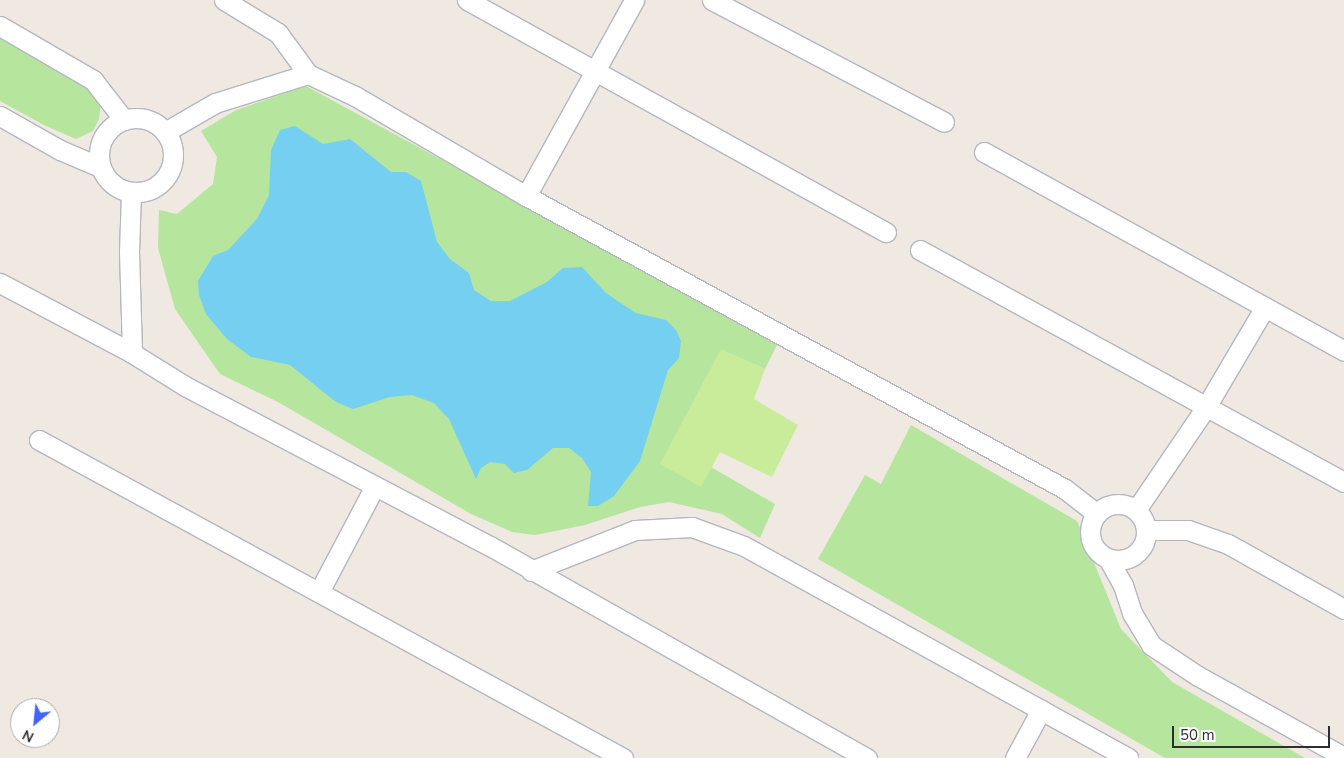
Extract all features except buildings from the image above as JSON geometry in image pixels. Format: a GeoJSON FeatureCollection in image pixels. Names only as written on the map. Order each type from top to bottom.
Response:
{"type":"FeatureCollection","features":[{"type":"Feature","properties":{"kind":"street"},"geometry":{"type":"LineString","coordinates":[[224,0],[278,33],[308,74],[355,96],[526,196],[1065,489],[1096,512]]}},
{"type":"Feature","properties":{"kind":"street"},"geometry":{"type":"LineString","coordinates":[[467,0],[886,232]]}},
{"type":"Feature","properties":{"kind":"street"},"geometry":{"type":"LineString","coordinates":[[526,196],[634,0]]}},
{"type":"Feature","properties":{"kind":"street"},"geometry":{"type":"LineString","coordinates":[[712,0],[944,122]]}},
{"type":"Feature","properties":{"kind":"street"},"geometry":{"type":"LineString","coordinates":[[0,26],[93,80],[124,120]]}},
{"type":"Feature","properties":{"kind":"street"},"geometry":{"type":"LineString","coordinates":[[165,132],[215,103],[308,74]]}},
{"type":"Feature","properties":{"kind":"street"},"geometry":{"type":"LineString","coordinates":[[0,116],[60,150],[100,167]]}},
{"type":"Feature","properties":{"kind":"street"},"geometry":{"type":"LineString","coordinates":[[140,118],[152,122],[165,132],[171,144],[173,159],[169,172],[159,184],[147,190],[131,192],[119,188],[106,177],[100,167],[99,150],[102,138],[113,125],[124,120],[140,118]]}},
{"type":"Feature","properties":{"kind":"street"},"geometry":{"type":"LineString","coordinates":[[984,152],[1344,351]]}},
{"type":"Feature","properties":{"kind":"street"},"geometry":{"type":"LineString","coordinates":[[131,192],[128,251],[132,353]]}},
{"type":"Feature","properties":{"kind":"street"},"geometry":{"type":"LineString","coordinates":[[920,250],[1344,482]]}},
{"type":"Feature","properties":{"kind":"street"},"geometry":{"type":"LineString","coordinates":[[0,283],[132,353],[185,386],[531,571],[867,758]]}},
{"type":"Feature","properties":{"kind":"street"},"geometry":{"type":"LineString","coordinates":[[1136,510],[1206,407],[1265,307]]}},
{"type":"Feature","properties":{"kind":"street"},"geometry":{"type":"LineString","coordinates":[[39,440],[623,758]]}},
{"type":"Feature","properties":{"kind":"street"},"geometry":{"type":"LineString","coordinates":[[319,592],[375,486]]}},
{"type":"Feature","properties":{"kind":"street"},"geometry":{"type":"LineString","coordinates":[[1109,560],[1126,560],[1140,551],[1147,530],[1136,510],[1123,504],[1108,505],[1096,512],[1089,528],[1095,550],[1109,560],[1123,585],[1132,613],[1151,645],[1198,676],[1344,757]]}},
{"type":"Feature","properties":{"kind":"street"},"geometry":{"type":"LineString","coordinates":[[531,571],[635,530],[692,527],[744,546],[1128,758]]}},
{"type":"Feature","properties":{"kind":"street"},"geometry":{"type":"LineString","coordinates":[[1147,530],[1188,530],[1228,544],[1344,609]]}},
{"type":"Feature","properties":{"kind":"street"},"geometry":{"type":"LineString","coordinates":[[1015,758],[1041,710]]}},
{"type":"Feature","properties":{"kind":"green space"},"geometry":{"type":"Polygon","coordinates":[[[0,38],[95,93],[101,103],[99,119],[93,131],[76,139],[44,125],[0,101],[0,38]]]}},
{"type":"Feature","properties":{"kind":"green space"},"geometry":{"type":"Polygon","coordinates":[[[306,86],[778,343],[765,369],[721,350],[701,486],[711,467],[775,504],[760,538],[722,514],[669,502],[640,507],[585,525],[535,535],[512,532],[471,514],[278,402],[220,374],[175,309],[158,248],[159,210],[177,214],[213,184],[217,157],[201,131],[236,110],[306,86]]]}},
{"type":"Feature","properties":{"kind":"green space"},"geometry":{"type":"Polygon","coordinates":[[[721,349],[765,369],[754,399],[798,425],[772,477],[720,452],[701,487],[660,464],[721,349]]]}},
{"type":"Feature","properties":{"kind":"green space"},"geometry":{"type":"Polygon","coordinates":[[[911,425],[1077,521],[1121,629],[1172,682],[1305,758],[1165,758],[818,559],[865,475],[881,484],[911,425]]]}},
{"type":"Feature","properties":{"kind":"water"},"geometry":{"type":"Polygon","coordinates":[[[295,126],[323,144],[350,139],[391,172],[406,172],[421,181],[437,242],[450,259],[469,273],[474,290],[491,301],[510,301],[547,282],[563,268],[582,267],[606,293],[622,304],[636,313],[666,320],[676,330],[681,341],[679,358],[668,370],[640,461],[614,496],[598,506],[588,506],[591,472],[582,458],[569,448],[553,448],[527,470],[514,473],[505,464],[490,462],[481,468],[476,479],[449,419],[434,403],[412,395],[390,397],[353,409],[336,402],[290,365],[251,357],[227,339],[206,314],[199,295],[198,281],[213,256],[228,250],[257,219],[269,195],[271,150],[280,130],[295,126]]]}}]}
